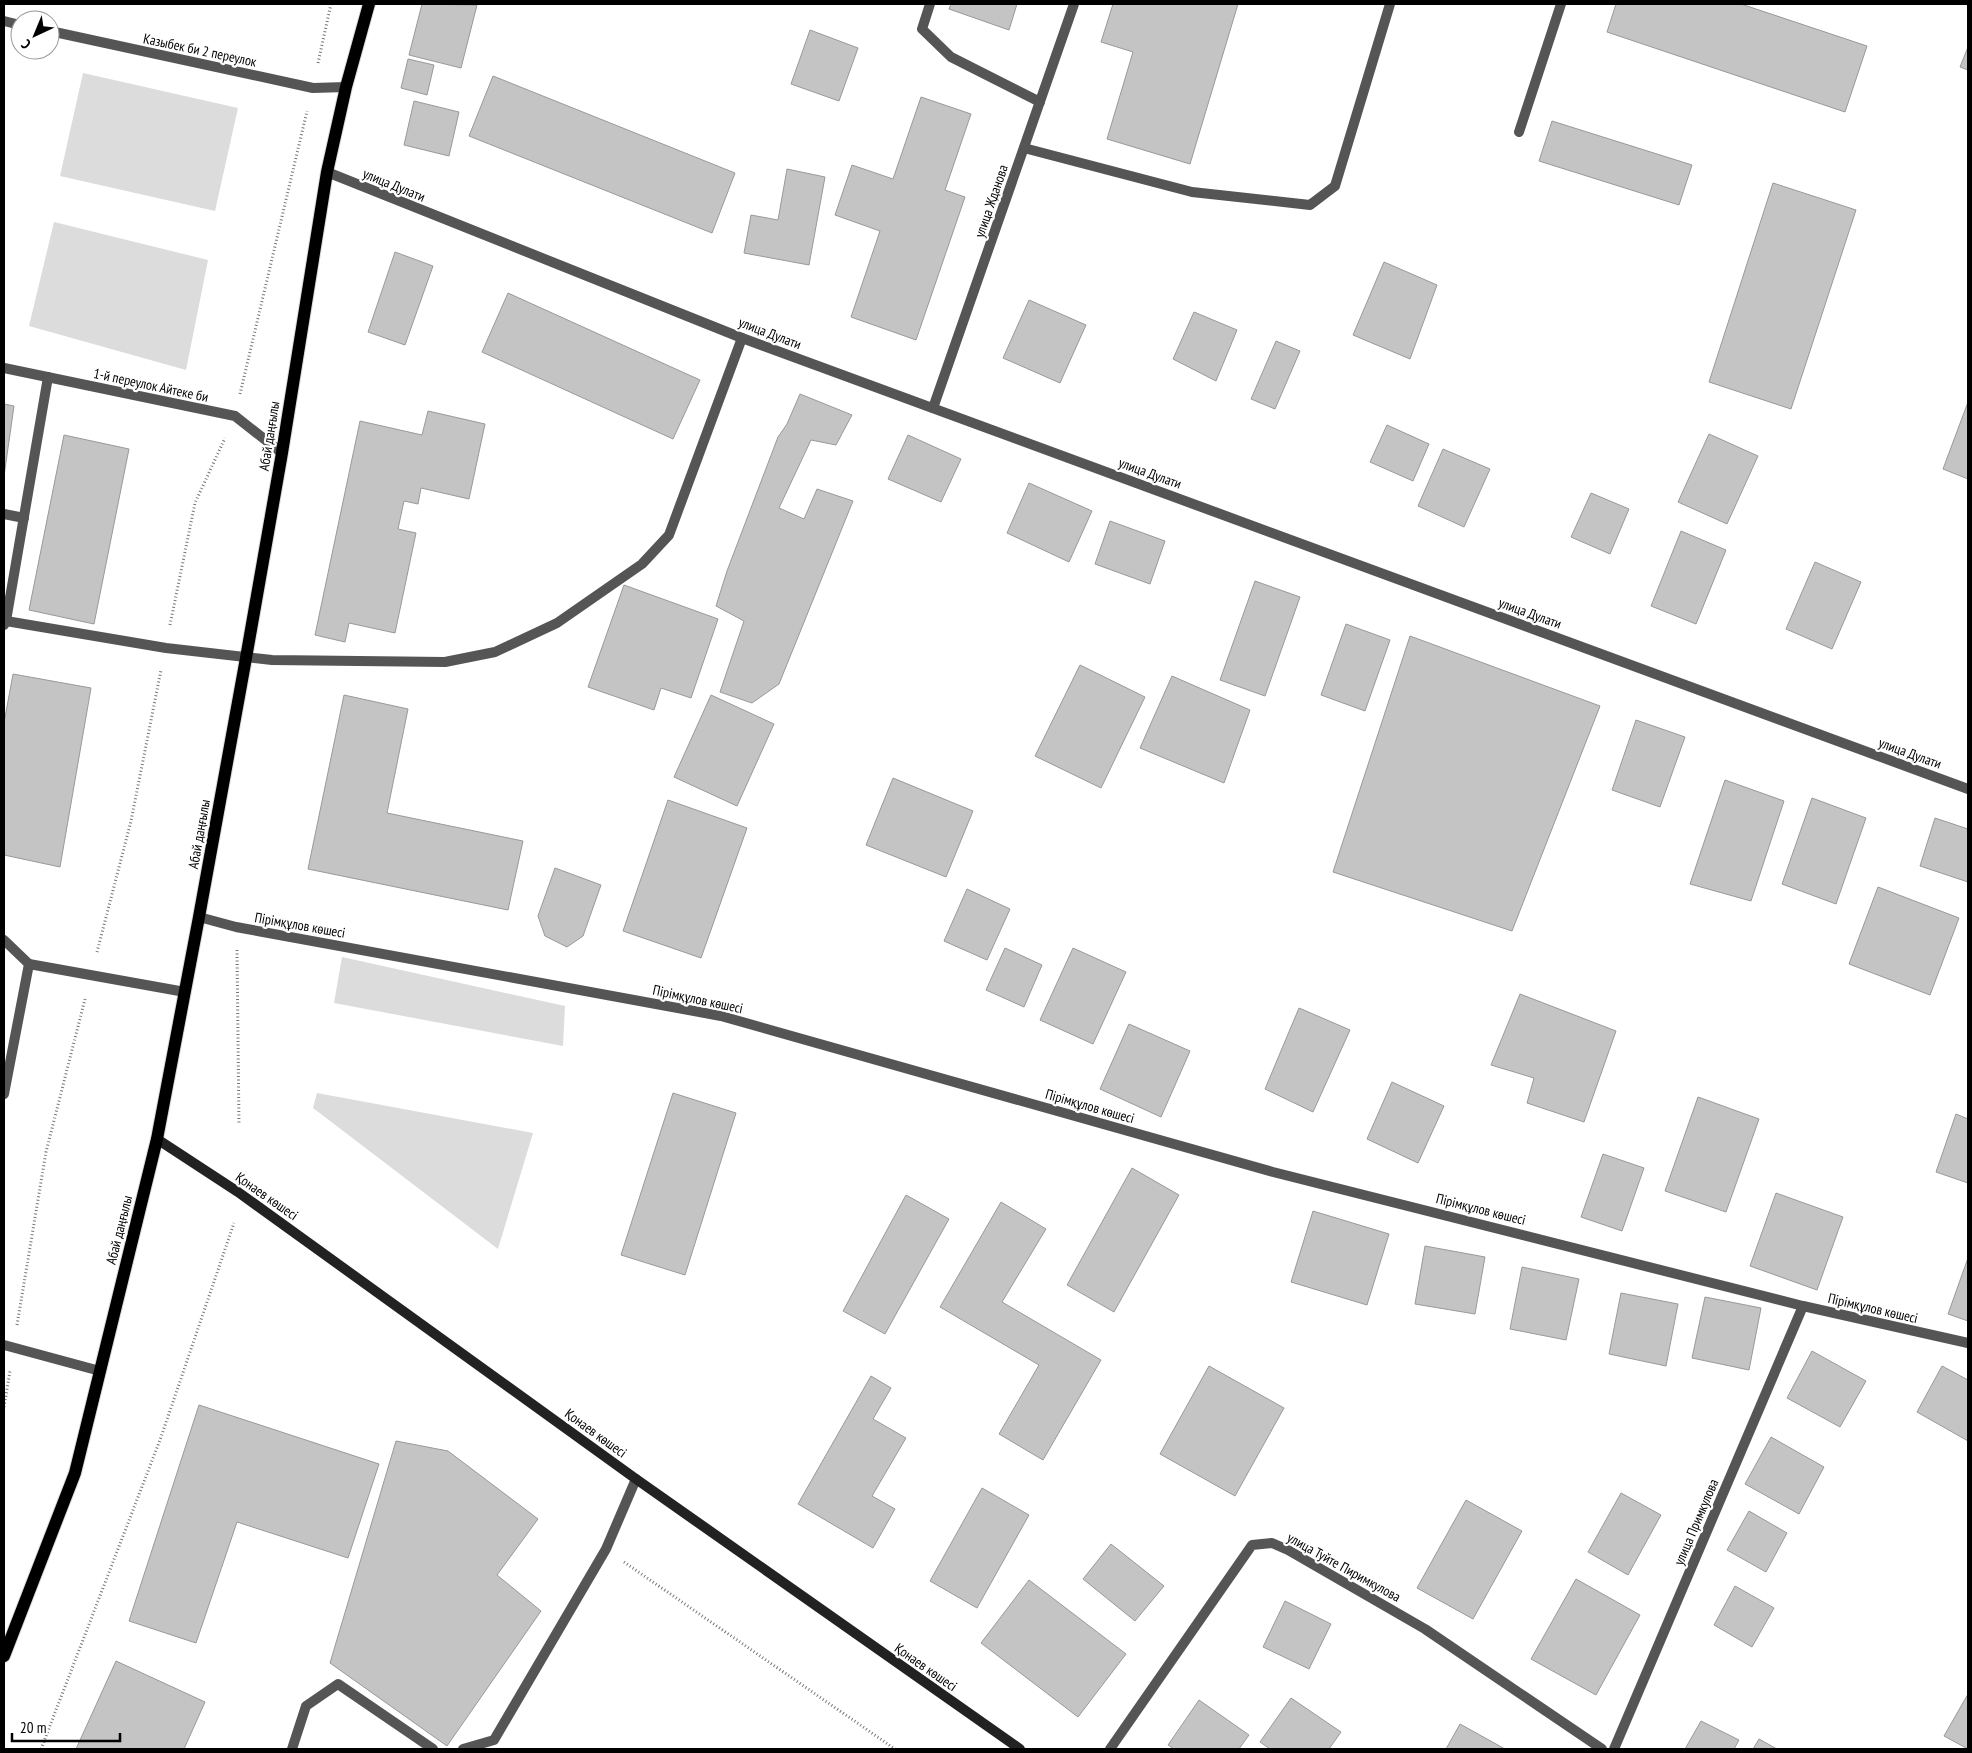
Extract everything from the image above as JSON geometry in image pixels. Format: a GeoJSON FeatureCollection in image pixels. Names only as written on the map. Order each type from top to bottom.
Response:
{"type":"FeatureCollection","features":[{"type":"Feature","properties":{"kind":"main road","name":"Абай даңғылы"},"geometry":{"type":"LineString","coordinates":[[4,1656],[75,1474],[157,1138],[246,658],[282,452],[327,172],[346,87],[369,4]]}},
{"type":"Feature","properties":{"kind":"main road","name":"Қонаев көшесі"},"geometry":{"type":"LineString","coordinates":[[157,1138],[238,1192],[636,1479],[1020,1749]]}},
{"type":"Feature","properties":{"kind":"street"},"geometry":{"type":"LineString","coordinates":[[930,4],[922,29],[951,57],[1040,102]]}},
{"type":"Feature","properties":{"kind":"street","name":"улица Жданова"},"geometry":{"type":"LineString","coordinates":[[933,408],[1074,4]]}},
{"type":"Feature","properties":{"kind":"street"},"geometry":{"type":"LineString","coordinates":[[1024,148],[1192,192],[1310,204],[1335,186],[1390,4]]}},
{"type":"Feature","properties":{"kind":"street"},"geometry":{"type":"LineString","coordinates":[[1519,132],[1560,4]]}},
{"type":"Feature","properties":{"kind":"street","name":"Казыбек би 2 переулок"},"geometry":{"type":"LineString","coordinates":[[60,33],[313,88],[346,87]]}},
{"type":"Feature","properties":{"kind":"street","name":"улица Дулати"},"geometry":{"type":"LineString","coordinates":[[327,172],[742,338],[1968,789]]}},
{"type":"Feature","properties":{"kind":"street"},"geometry":{"type":"LineString","coordinates":[[48,377],[5,623],[166,648],[246,658],[445,662],[495,652],[557,623],[642,564],[669,535],[742,338]]}},
{"type":"Feature","properties":{"kind":"street","name":"1-й переулок Айтеке би"},"geometry":{"type":"LineString","coordinates":[[4,368],[235,416],[282,452]]}},
{"type":"Feature","properties":{"kind":"street"},"geometry":{"type":"LineString","coordinates":[[4,514],[24,518]]}},
{"type":"Feature","properties":{"kind":"street","name":"Пірімқұлов көшесі"},"geometry":{"type":"LineString","coordinates":[[199,917],[236,927],[721,1016],[1274,1172],[1803,1306],[1968,1343]]}},
{"type":"Feature","properties":{"kind":"street"},"geometry":{"type":"LineString","coordinates":[[4,940],[29,964],[185,992]]}},
{"type":"Feature","properties":{"kind":"street"},"geometry":{"type":"LineString","coordinates":[[4,1094],[29,964]]}},
{"type":"Feature","properties":{"kind":"street","name":"улица Примкулова"},"geometry":{"type":"LineString","coordinates":[[1614,1749],[1803,1306]]}},
{"type":"Feature","properties":{"kind":"street"},"geometry":{"type":"LineString","coordinates":[[9,1346],[100,1371]]}},
{"type":"Feature","properties":{"kind":"street"},"geometry":{"type":"LineString","coordinates":[[463,1749],[494,1740],[606,1549],[636,1479]]}},
{"type":"Feature","properties":{"kind":"street","name":"улица Туйте Пиримкулова"},"geometry":{"type":"LineString","coordinates":[[1110,1749],[1252,1544],[1272,1543],[1288,1550],[1425,1629],[1602,1749]]}},
{"type":"Feature","properties":{"kind":"street"},"geometry":{"type":"LineString","coordinates":[[292,1749],[306,1706],[338,1684],[433,1749]]}},
{"type":"Feature","properties":{"kind":"path"},"geometry":{"type":"LineString","coordinates":[[4,1407],[9,1346],[46,1152],[131,821],[195,503],[235,416],[313,88],[331,4]]}},
{"type":"Feature","properties":{"kind":"path"},"geometry":{"type":"LineString","coordinates":[[236,927],[238,1125]]}},
{"type":"Feature","properties":{"kind":"path"},"geometry":{"type":"LineString","coordinates":[[41,1749],[160,1440],[234,1223]]}},
{"type":"Feature","properties":{"kind":"path"},"geometry":{"type":"LineString","coordinates":[[606,1549],[895,1749]]}},
{"type":"Feature","properties":{"kind":"shaded area"},"geometry":{"type":"Polygon","coordinates":[[[83,73],[238,108],[215,211],[60,176],[83,73]]]}},
{"type":"Feature","properties":{"kind":"shaded area"},"geometry":{"type":"Polygon","coordinates":[[[54,222],[208,260],[186,370],[29,326],[54,222]]]}},
{"type":"Feature","properties":{"kind":"shaded area"},"geometry":{"type":"Polygon","coordinates":[[[342,957],[565,1006],[563,1046],[334,1003],[342,957]]]}},
{"type":"Feature","properties":{"kind":"shaded area"},"geometry":{"type":"Polygon","coordinates":[[[317,1093],[533,1133],[498,1249],[313,1108],[317,1093]]]}},
{"type":"Feature","properties":{"kind":"building"},"geometry":{"type":"Polygon","coordinates":[[[422,4],[477,5],[461,68],[409,55],[422,4]]]}},
{"type":"Feature","properties":{"kind":"building"},"geometry":{"type":"Polygon","coordinates":[[[951,4],[1017,4],[1009,30],[949,9],[951,4]]]}},
{"type":"Feature","properties":{"kind":"building"},"geometry":{"type":"Polygon","coordinates":[[[1113,4],[1238,4],[1190,164],[1107,139],[1133,52],[1101,42],[1113,4]]]}},
{"type":"Feature","properties":{"kind":"building"},"geometry":{"type":"Polygon","coordinates":[[[1616,4],[1741,4],[1867,46],[1845,112],[1607,32],[1616,4]]]}},
{"type":"Feature","properties":{"kind":"building"},"geometry":{"type":"Polygon","coordinates":[[[810,30],[858,48],[839,101],[791,84],[810,30]]]}},
{"type":"Feature","properties":{"kind":"building"},"geometry":{"type":"Polygon","coordinates":[[[1968,47],[1968,70],[1960,67],[1968,47]]]}},
{"type":"Feature","properties":{"kind":"building"},"geometry":{"type":"Polygon","coordinates":[[[408,59],[434,65],[427,95],[401,88],[408,59]]]}},
{"type":"Feature","properties":{"kind":"building"},"geometry":{"type":"Polygon","coordinates":[[[493,76],[735,173],[712,233],[469,136],[493,76]]]}},
{"type":"Feature","properties":{"kind":"building"},"geometry":{"type":"Polygon","coordinates":[[[921,97],[971,114],[945,190],[965,197],[916,340],[851,317],[880,231],[835,215],[852,165],[893,179],[921,97]]]}},
{"type":"Feature","properties":{"kind":"building"},"geometry":{"type":"Polygon","coordinates":[[[414,101],[459,112],[449,156],[404,145],[414,101]]]}},
{"type":"Feature","properties":{"kind":"building"},"geometry":{"type":"Polygon","coordinates":[[[1552,121],[1692,165],[1679,205],[1539,161],[1552,121]]]}},
{"type":"Feature","properties":{"kind":"building"},"geometry":{"type":"Polygon","coordinates":[[[787,169],[825,177],[809,265],[744,253],[751,215],[778,220],[787,169]]]}},
{"type":"Feature","properties":{"kind":"building"},"geometry":{"type":"Polygon","coordinates":[[[1773,183],[1856,210],[1791,409],[1709,382],[1773,183]]]}},
{"type":"Feature","properties":{"kind":"building"},"geometry":{"type":"Polygon","coordinates":[[[395,252],[433,266],[405,345],[368,332],[395,252]]]}},
{"type":"Feature","properties":{"kind":"building"},"geometry":{"type":"Polygon","coordinates":[[[1384,262],[1437,285],[1410,359],[1353,335],[1384,262]]]}},
{"type":"Feature","properties":{"kind":"building"},"geometry":{"type":"Polygon","coordinates":[[[508,293],[700,380],[673,439],[482,352],[508,293]]]}},
{"type":"Feature","properties":{"kind":"building"},"geometry":{"type":"Polygon","coordinates":[[[1029,300],[1086,325],[1060,383],[1003,358],[1029,300]]]}},
{"type":"Feature","properties":{"kind":"building"},"geometry":{"type":"Polygon","coordinates":[[[1194,312],[1237,330],[1216,381],[1173,359],[1194,312]]]}},
{"type":"Feature","properties":{"kind":"building"},"geometry":{"type":"Polygon","coordinates":[[[1276,341],[1300,351],[1275,409],[1251,399],[1276,341]]]}},
{"type":"Feature","properties":{"kind":"building"},"geometry":{"type":"Polygon","coordinates":[[[800,394],[852,415],[836,445],[811,440],[779,508],[804,519],[817,489],[853,501],[779,684],[752,703],[720,692],[744,621],[716,606],[727,571],[778,437],[787,424],[800,394]]]}},
{"type":"Feature","properties":{"kind":"building"},"geometry":{"type":"Polygon","coordinates":[[[1968,402],[1968,479],[1943,469],[1968,402]]]}},
{"type":"Feature","properties":{"kind":"building"},"geometry":{"type":"Polygon","coordinates":[[[4,404],[14,406],[4,476],[4,404]]]}},
{"type":"Feature","properties":{"kind":"building"},"geometry":{"type":"Polygon","coordinates":[[[428,411],[485,424],[469,499],[421,488],[418,504],[404,501],[398,529],[416,533],[395,633],[349,623],[345,642],[315,635],[360,421],[422,435],[428,411]]]}},
{"type":"Feature","properties":{"kind":"building"},"geometry":{"type":"Polygon","coordinates":[[[1387,425],[1429,444],[1413,481],[1370,462],[1387,425]]]}},
{"type":"Feature","properties":{"kind":"building"},"geometry":{"type":"Polygon","coordinates":[[[1709,434],[1758,456],[1727,524],[1678,502],[1709,434]]]}},
{"type":"Feature","properties":{"kind":"building"},"geometry":{"type":"Polygon","coordinates":[[[64,435],[129,449],[94,624],[29,610],[64,435]]]}},
{"type":"Feature","properties":{"kind":"building"},"geometry":{"type":"Polygon","coordinates":[[[908,435],[961,459],[941,502],[888,479],[908,435]]]}},
{"type":"Feature","properties":{"kind":"building"},"geometry":{"type":"Polygon","coordinates":[[[1443,449],[1490,469],[1464,527],[1418,506],[1443,449]]]}},
{"type":"Feature","properties":{"kind":"building"},"geometry":{"type":"Polygon","coordinates":[[[1029,483],[1092,511],[1069,562],[1007,533],[1029,483]]]}},
{"type":"Feature","properties":{"kind":"building"},"geometry":{"type":"Polygon","coordinates":[[[1591,493],[1629,509],[1610,554],[1571,537],[1591,493]]]}},
{"type":"Feature","properties":{"kind":"building"},"geometry":{"type":"Polygon","coordinates":[[[1110,521],[1165,541],[1150,584],[1095,564],[1110,521]]]}},
{"type":"Feature","properties":{"kind":"building"},"geometry":{"type":"Polygon","coordinates":[[[1681,531],[1726,550],[1696,624],[1651,606],[1681,531]]]}},
{"type":"Feature","properties":{"kind":"building"},"geometry":{"type":"Polygon","coordinates":[[[1815,562],[1861,582],[1832,649],[1786,629],[1815,562]]]}},
{"type":"Feature","properties":{"kind":"building"},"geometry":{"type":"Polygon","coordinates":[[[1255,581],[1300,597],[1265,696],[1220,680],[1255,581]]]}},
{"type":"Feature","properties":{"kind":"building"},"geometry":{"type":"Polygon","coordinates":[[[624,585],[718,619],[691,698],[661,688],[654,710],[588,687],[624,585]]]}},
{"type":"Feature","properties":{"kind":"building"},"geometry":{"type":"Polygon","coordinates":[[[1346,624],[1390,640],[1365,711],[1321,695],[1346,624]]]}},
{"type":"Feature","properties":{"kind":"building"},"geometry":{"type":"Polygon","coordinates":[[[1410,636],[1600,706],[1512,931],[1333,872],[1410,636]]]}},
{"type":"Feature","properties":{"kind":"building"},"geometry":{"type":"Polygon","coordinates":[[[1080,665],[1145,697],[1101,788],[1035,756],[1080,665]]]}},
{"type":"Feature","properties":{"kind":"building"},"geometry":{"type":"Polygon","coordinates":[[[13,674],[91,688],[60,867],[4,855],[4,723],[13,674]]]}},
{"type":"Feature","properties":{"kind":"building"},"geometry":{"type":"Polygon","coordinates":[[[1172,676],[1250,710],[1224,783],[1140,748],[1172,676]]]}},
{"type":"Feature","properties":{"kind":"building"},"geometry":{"type":"Polygon","coordinates":[[[344,695],[408,709],[387,813],[523,841],[508,910],[308,869],[344,695]]]}},
{"type":"Feature","properties":{"kind":"building"},"geometry":{"type":"Polygon","coordinates":[[[711,695],[774,724],[737,806],[674,777],[711,695]]]}},
{"type":"Feature","properties":{"kind":"building"},"geometry":{"type":"Polygon","coordinates":[[[1636,720],[1685,737],[1660,807],[1612,790],[1636,720]]]}},
{"type":"Feature","properties":{"kind":"building"},"geometry":{"type":"Polygon","coordinates":[[[893,778],[973,811],[946,877],[866,845],[893,778]]]}},
{"type":"Feature","properties":{"kind":"building"},"geometry":{"type":"Polygon","coordinates":[[[1725,780],[1784,801],[1751,901],[1690,884],[1725,780]]]}},
{"type":"Feature","properties":{"kind":"building"},"geometry":{"type":"Polygon","coordinates":[[[1812,798],[1866,818],[1836,904],[1782,884],[1812,798]]]}},
{"type":"Feature","properties":{"kind":"building"},"geometry":{"type":"Polygon","coordinates":[[[668,800],[747,828],[701,958],[623,931],[668,800]]]}},
{"type":"Feature","properties":{"kind":"building"},"geometry":{"type":"Polygon","coordinates":[[[1935,818],[1968,829],[1968,882],[1920,866],[1935,818]]]}},
{"type":"Feature","properties":{"kind":"building"},"geometry":{"type":"Polygon","coordinates":[[[555,868],[601,885],[583,936],[567,947],[545,936],[538,916],[555,868]]]}},
{"type":"Feature","properties":{"kind":"building"},"geometry":{"type":"Polygon","coordinates":[[[1878,887],[1959,918],[1930,995],[1849,964],[1878,887]]]}},
{"type":"Feature","properties":{"kind":"building"},"geometry":{"type":"Polygon","coordinates":[[[967,889],[1010,909],[987,960],[944,941],[967,889]]]}},
{"type":"Feature","properties":{"kind":"building"},"geometry":{"type":"Polygon","coordinates":[[[1005,948],[1042,965],[1024,1007],[986,990],[1005,948]]]}},
{"type":"Feature","properties":{"kind":"building"},"geometry":{"type":"Polygon","coordinates":[[[1073,948],[1126,972],[1093,1044],[1040,1020],[1073,948]]]}},
{"type":"Feature","properties":{"kind":"building"},"geometry":{"type":"Polygon","coordinates":[[[1520,994],[1616,1031],[1584,1122],[1527,1103],[1534,1078],[1491,1065],[1520,994]]]}},
{"type":"Feature","properties":{"kind":"building"},"geometry":{"type":"Polygon","coordinates":[[[1299,1008],[1350,1030],[1313,1112],[1265,1089],[1299,1008]]]}},
{"type":"Feature","properties":{"kind":"building"},"geometry":{"type":"Polygon","coordinates":[[[1129,1024],[1190,1051],[1161,1117],[1100,1089],[1129,1024]]]}},
{"type":"Feature","properties":{"kind":"building"},"geometry":{"type":"Polygon","coordinates":[[[1392,1082],[1444,1106],[1418,1163],[1367,1139],[1392,1082]]]}},
{"type":"Feature","properties":{"kind":"building"},"geometry":{"type":"Polygon","coordinates":[[[673,1093],[736,1113],[685,1275],[621,1255],[673,1093]]]}},
{"type":"Feature","properties":{"kind":"building"},"geometry":{"type":"Polygon","coordinates":[[[1698,1097],[1759,1119],[1726,1212],[1665,1191],[1698,1097]]]}},
{"type":"Feature","properties":{"kind":"building"},"geometry":{"type":"Polygon","coordinates":[[[1956,1114],[1968,1119],[1968,1183],[1936,1172],[1956,1114]]]}},
{"type":"Feature","properties":{"kind":"building"},"geometry":{"type":"Polygon","coordinates":[[[1603,1154],[1644,1168],[1622,1231],[1581,1217],[1603,1154]]]}},
{"type":"Feature","properties":{"kind":"building"},"geometry":{"type":"Polygon","coordinates":[[[1132,1168],[1179,1195],[1114,1312],[1067,1285],[1132,1168]]]}},
{"type":"Feature","properties":{"kind":"building"},"geometry":{"type":"Polygon","coordinates":[[[1776,1193],[1843,1217],[1817,1290],[1750,1266],[1776,1193]]]}},
{"type":"Feature","properties":{"kind":"building"},"geometry":{"type":"Polygon","coordinates":[[[906,1195],[949,1219],[885,1334],[843,1311],[906,1195]]]}},
{"type":"Feature","properties":{"kind":"building"},"geometry":{"type":"Polygon","coordinates":[[[1001,1202],[1046,1229],[1002,1302],[1101,1360],[1043,1460],[999,1434],[1039,1365],[940,1307],[1001,1202]]]}},
{"type":"Feature","properties":{"kind":"building"},"geometry":{"type":"Polygon","coordinates":[[[1313,1211],[1389,1234],[1367,1305],[1291,1282],[1313,1211]]]}},
{"type":"Feature","properties":{"kind":"building"},"geometry":{"type":"Polygon","coordinates":[[[1425,1246],[1485,1257],[1475,1314],[1415,1304],[1425,1246]]]}},
{"type":"Feature","properties":{"kind":"building"},"geometry":{"type":"Polygon","coordinates":[[[1968,1258],[1968,1321],[1948,1314],[1968,1258]]]}},
{"type":"Feature","properties":{"kind":"building"},"geometry":{"type":"Polygon","coordinates":[[[1522,1267],[1579,1279],[1566,1340],[1510,1329],[1522,1267]]]}},
{"type":"Feature","properties":{"kind":"building"},"geometry":{"type":"Polygon","coordinates":[[[1621,1293],[1678,1304],[1666,1366],[1609,1354],[1621,1293]]]}},
{"type":"Feature","properties":{"kind":"building"},"geometry":{"type":"Polygon","coordinates":[[[1705,1297],[1761,1308],[1749,1370],[1692,1358],[1705,1297]]]}},
{"type":"Feature","properties":{"kind":"building"},"geometry":{"type":"Polygon","coordinates":[[[1812,1351],[1866,1381],[1840,1427],[1787,1398],[1812,1351]]]}},
{"type":"Feature","properties":{"kind":"building"},"geometry":{"type":"Polygon","coordinates":[[[1209,1366],[1284,1408],[1235,1496],[1160,1454],[1209,1366]]]}},
{"type":"Feature","properties":{"kind":"building"},"geometry":{"type":"Polygon","coordinates":[[[1942,1366],[1968,1380],[1968,1441],[1917,1412],[1942,1366]]]}},
{"type":"Feature","properties":{"kind":"building"},"geometry":{"type":"Polygon","coordinates":[[[871,1376],[891,1388],[873,1419],[906,1438],[872,1496],[895,1509],[873,1548],[798,1504],[871,1376]]]}},
{"type":"Feature","properties":{"kind":"building"},"geometry":{"type":"Polygon","coordinates":[[[199,1405],[379,1464],[348,1558],[237,1522],[196,1643],[129,1621],[199,1405]]]}},
{"type":"Feature","properties":{"kind":"building"},"geometry":{"type":"Polygon","coordinates":[[[1771,1437],[1824,1467],[1799,1514],[1745,1484],[1771,1437]]]}},
{"type":"Feature","properties":{"kind":"building"},"geometry":{"type":"Polygon","coordinates":[[[396,1441],[448,1451],[538,1519],[497,1575],[541,1611],[447,1746],[330,1663],[396,1441]]]}},
{"type":"Feature","properties":{"kind":"building"},"geometry":{"type":"Polygon","coordinates":[[[982,1488],[1029,1515],[977,1608],[930,1581],[982,1488]]]}},
{"type":"Feature","properties":{"kind":"building"},"geometry":{"type":"Polygon","coordinates":[[[1621,1493],[1661,1515],[1628,1575],[1588,1552],[1621,1493]]]}},
{"type":"Feature","properties":{"kind":"building"},"geometry":{"type":"Polygon","coordinates":[[[1466,1500],[1522,1531],[1473,1619],[1417,1588],[1466,1500]]]}},
{"type":"Feature","properties":{"kind":"building"},"geometry":{"type":"Polygon","coordinates":[[[1749,1511],[1787,1533],[1766,1572],[1727,1550],[1749,1511]]]}},
{"type":"Feature","properties":{"kind":"building"},"geometry":{"type":"Polygon","coordinates":[[[1111,1544],[1164,1586],[1135,1621],[1083,1579],[1111,1544]]]}},
{"type":"Feature","properties":{"kind":"building"},"geometry":{"type":"Polygon","coordinates":[[[1576,1579],[1640,1615],[1596,1695],[1531,1659],[1576,1579]]]}},
{"type":"Feature","properties":{"kind":"building"},"geometry":{"type":"Polygon","coordinates":[[[1029,1580],[1126,1654],[1078,1717],[981,1643],[1029,1580]]]}},
{"type":"Feature","properties":{"kind":"building"},"geometry":{"type":"Polygon","coordinates":[[[1735,1586],[1774,1608],[1752,1647],[1714,1625],[1735,1586]]]}},
{"type":"Feature","properties":{"kind":"building"},"geometry":{"type":"Polygon","coordinates":[[[1285,1601],[1331,1624],[1309,1669],[1263,1647],[1285,1601]]]}},
{"type":"Feature","properties":{"kind":"building"},"geometry":{"type":"Polygon","coordinates":[[[116,1661],[205,1702],[184,1749],[76,1749],[116,1661]]]}},
{"type":"Feature","properties":{"kind":"building"},"geometry":{"type":"Polygon","coordinates":[[[1968,1694],[1968,1749],[1944,1736],[1968,1694]]]}},
{"type":"Feature","properties":{"kind":"building"},"geometry":{"type":"Polygon","coordinates":[[[1291,1698],[1341,1732],[1329,1749],[1270,1749],[1260,1742],[1291,1698]]]}},
{"type":"Feature","properties":{"kind":"building"},"geometry":{"type":"Polygon","coordinates":[[[1199,1700],[1249,1735],[1239,1749],[1174,1749],[1168,1745],[1199,1700]]]}},
{"type":"Feature","properties":{"kind":"building"},"geometry":{"type":"Polygon","coordinates":[[[1701,1721],[1739,1740],[1734,1749],[1685,1749],[1701,1721]]]}},
{"type":"Feature","properties":{"kind":"building"},"geometry":{"type":"Polygon","coordinates":[[[1460,1724],[1505,1749],[1446,1749],[1460,1724]]]}},
{"type":"Feature","properties":{"kind":"building"},"geometry":{"type":"Polygon","coordinates":[[[1759,1739],[1777,1749],[1753,1749],[1759,1739]]]}}]}
